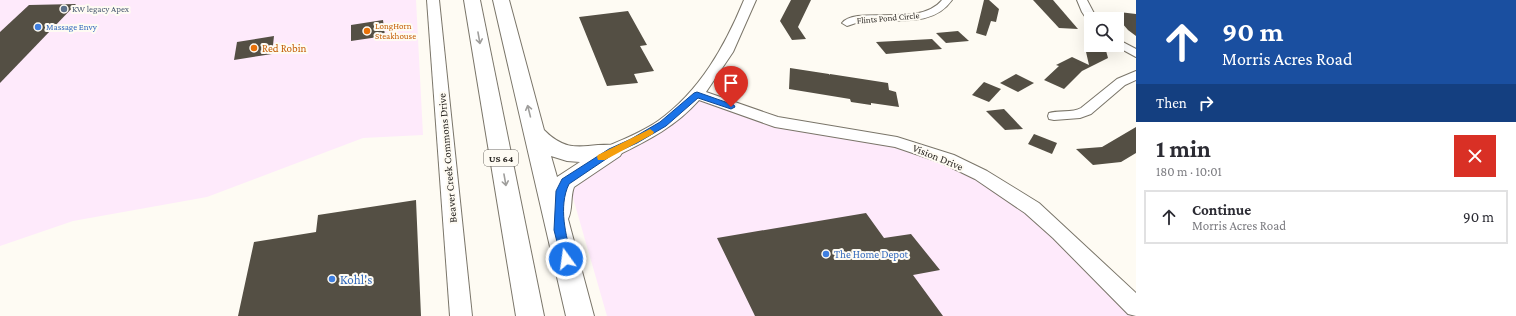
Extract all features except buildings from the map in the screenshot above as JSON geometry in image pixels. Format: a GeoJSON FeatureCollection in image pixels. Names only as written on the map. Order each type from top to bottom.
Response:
{"type":"FeatureCollection","features":[{"type":"Feature","properties":{"kind":"highway","name":"US 64"},"geometry":{"type":"LineString","coordinates":[[472,0],[530,316]]}},
{"type":"Feature","properties":{"kind":"highway"},"geometry":{"type":"LineString","coordinates":[[501,0],[580,316]]}},
{"type":"Feature","properties":{"kind":"highway"},"geometry":{"type":"LineString","coordinates":[[535,133],[549,146],[566,154],[584,155],[612,151]]}},
{"type":"Feature","properties":{"kind":"highway"},"geometry":{"type":"LineString","coordinates":[[559,230],[560,197],[565,182],[612,151]]}},
{"type":"Feature","properties":{"kind":"street","name":"Beaver Creek Commons Drive"},"geometry":{"type":"LineString","coordinates":[[433,0],[461,316]]}},
{"type":"Feature","properties":{"kind":"street"},"geometry":{"type":"LineString","coordinates":[[612,151],[634,141],[663,124],[697,94],[712,75],[740,28],[750,0]]}},
{"type":"Feature","properties":{"kind":"street","name":"Flints Pond Circle"},"geometry":{"type":"LineString","coordinates":[[847,23],[860,19],[906,17],[928,14],[940,9],[947,0]]}},
{"type":"Feature","properties":{"kind":"street"},"geometry":{"type":"LineString","coordinates":[[1082,0],[1087,12]]}},
{"type":"Feature","properties":{"kind":"street"},"geometry":{"type":"LineString","coordinates":[[1124,46],[1136,54]]}},
{"type":"Feature","properties":{"kind":"street"},"geometry":{"type":"LineString","coordinates":[[1054,116],[1080,114],[1086,111],[1121,82],[1136,75]]}},
{"type":"Feature","properties":{"kind":"street","name":"Vision Drive"},"geometry":{"type":"LineString","coordinates":[[697,94],[775,122],[897,142],[954,162],[981,175],[1032,208],[1060,233],[1136,308]]}},
{"type":"Feature","properties":{"kind":"shaded area"},"geometry":{"type":"Polygon","coordinates":[[[0,0],[416,0],[423,135],[363,138],[207,197],[73,221],[0,246],[0,0]]]}},
{"type":"Feature","properties":{"kind":"shaded area"},"geometry":{"type":"Polygon","coordinates":[[[697,94],[754,115],[897,142],[1003,189],[1136,316],[607,316],[571,191],[697,94]]]}},
{"type":"Feature","properties":{"kind":"slow traffic"},"geometry":{"type":"LineString","coordinates":[[601,157],[650,132]]}},
{"type":"Feature","properties":{"kind":"place","name":"KW legacy Apex"},"geometry":{"type":"Point","coordinates":[64,9]}},
{"type":"Feature","properties":{"kind":"place","name":"Massage Envy"},"geometry":{"type":"Point","coordinates":[38,27]}},
{"type":"Feature","properties":{"kind":"place","name":"LongHorn Steakhouse"},"geometry":{"type":"Point","coordinates":[367,31]}},
{"type":"Feature","properties":{"kind":"place","name":"Red Robin"},"geometry":{"type":"Point","coordinates":[254,48]}},
{"type":"Feature","properties":{"kind":"place","name":"The Home Depot"},"geometry":{"type":"Point","coordinates":[826,254]}},
{"type":"Feature","properties":{"kind":"place","name":"Kohl's"},"geometry":{"type":"Point","coordinates":[332,279]}},
{"type":"Feature","properties":{"kind":"route"},"geometry":{"type":"LineString","coordinates":[[566,259],[559,230],[560,197],[563,186],[569,178],[612,151],[634,141],[663,124],[697,94],[731,107]]}}]}
